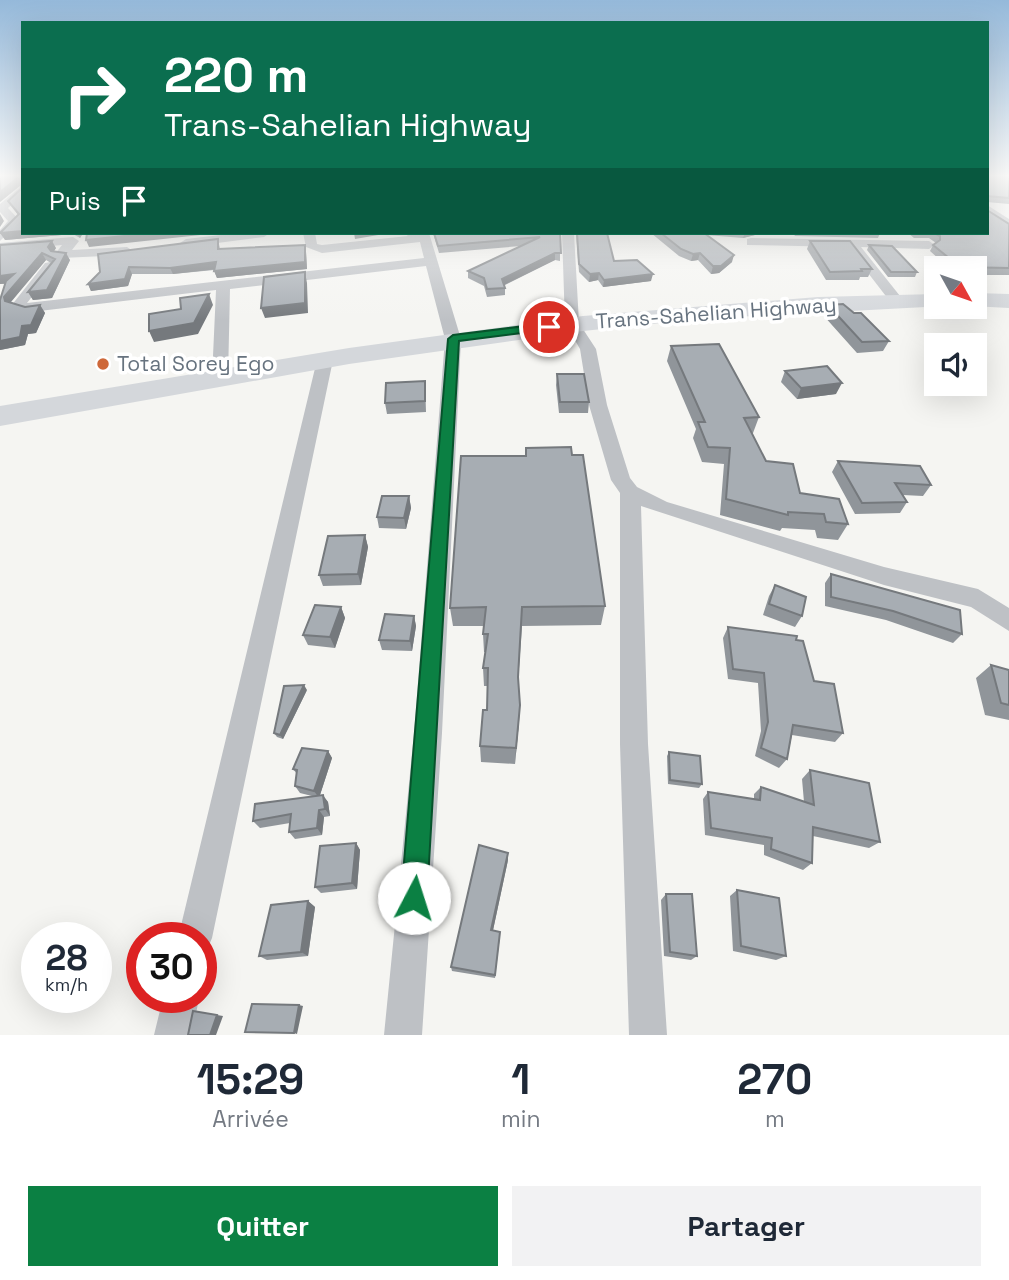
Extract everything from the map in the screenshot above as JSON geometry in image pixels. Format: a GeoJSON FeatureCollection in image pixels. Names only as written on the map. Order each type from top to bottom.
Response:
{"type":"FeatureCollection","features":[{"type":"Feature","properties":{"kind":"highway"},"geometry":{"type":"LineString","coordinates":[[987,300],[1009,301]]}},
{"type":"Feature","properties":{"kind":"highway","name":"Trans-Sahelian Highway"},"geometry":{"type":"LineString","coordinates":[[0,416],[453,339],[572,323],[707,310],[924,301]]}},
{"type":"Feature","properties":{"kind":"street"},"geometry":{"type":"LineString","coordinates":[[0,237],[11,223]]}},
{"type":"Feature","properties":{"kind":"street"},"geometry":{"type":"LineString","coordinates":[[170,245],[248,235]]}},
{"type":"Feature","properties":{"kind":"street"},"geometry":{"type":"LineString","coordinates":[[309,235],[312,247],[322,250],[419,235],[433,261],[453,339],[428,733],[403,1035]]}},
{"type":"Feature","properties":{"kind":"street"},"geometry":{"type":"LineString","coordinates":[[568,235],[572,323],[588,349],[598,405],[621,480],[630,492],[660,507],[872,573],[978,599],[1009,621]]}},
{"type":"Feature","properties":{"kind":"street"},"geometry":{"type":"LineString","coordinates":[[0,247],[76,237]]}},
{"type":"Feature","properties":{"kind":"street"},"geometry":{"type":"LineString","coordinates":[[76,237],[61,254],[145,249]]}},
{"type":"Feature","properties":{"kind":"street"},"geometry":{"type":"LineString","coordinates":[[751,242],[929,245]]}},
{"type":"Feature","properties":{"kind":"street"},"geometry":{"type":"LineString","coordinates":[[852,244],[897,301]]}},
{"type":"Feature","properties":{"kind":"street"},"geometry":{"type":"LineString","coordinates":[[91,254],[93,270]]}},
{"type":"Feature","properties":{"kind":"street"},"geometry":{"type":"LineString","coordinates":[[50,266],[18,306],[31,308],[433,261]]}},
{"type":"Feature","properties":{"kind":"street"},"geometry":{"type":"LineString","coordinates":[[64,303],[89,285]]}},
{"type":"Feature","properties":{"kind":"street"},"geometry":{"type":"LineString","coordinates":[[220,378],[223,287]]}},
{"type":"Feature","properties":{"kind":"street"},"geometry":{"type":"LineString","coordinates":[[199,922],[325,360]]}},
{"type":"Feature","properties":{"kind":"street"},"geometry":{"type":"LineString","coordinates":[[630,492],[634,744],[648,1035]]}},
{"type":"Feature","properties":{"kind":"street"},"geometry":{"type":"LineString","coordinates":[[173,1035],[178,1013]]}},
{"type":"Feature","properties":{"kind":"building"},"geometry":{"type":"Polygon","coordinates":[[[10,223],[21,223],[21,231],[0,233],[10,223]]]}},
{"type":"Feature","properties":{"kind":"building"},"geometry":{"type":"Polygon","coordinates":[[[989,223],[1008,223],[1009,268],[987,268],[987,256],[946,256],[933,245],[940,240],[938,235],[989,235],[989,223]]]}},
{"type":"Feature","properties":{"kind":"building"},"geometry":{"type":"Polygon","coordinates":[[[87,235],[134,235],[86,240],[87,235]]]}},
{"type":"Feature","properties":{"kind":"building"},"geometry":{"type":"Polygon","coordinates":[[[435,235],[560,235],[561,253],[555,253],[502,279],[505,288],[487,289],[484,278],[468,271],[540,237],[438,246],[435,235]]]}},
{"type":"Feature","properties":{"kind":"building"},"geometry":{"type":"Polygon","coordinates":[[[577,235],[608,235],[614,261],[637,260],[653,274],[604,280],[599,273],[590,274],[579,264],[577,235]]]}},
{"type":"Feature","properties":{"kind":"building"},"geometry":{"type":"Polygon","coordinates":[[[664,235],[707,235],[734,255],[721,266],[713,266],[700,253],[693,254],[681,249],[664,235]]]}},
{"type":"Feature","properties":{"kind":"building"},"geometry":{"type":"Polygon","coordinates":[[[218,239],[218,249],[305,245],[305,262],[214,271],[216,262],[170,268],[129,267],[125,279],[88,284],[100,272],[98,254],[218,239]]]}},
{"type":"Feature","properties":{"kind":"building"},"geometry":{"type":"Polygon","coordinates":[[[52,241],[48,247],[51,251],[66,253],[47,290],[28,292],[55,259],[42,253],[4,297],[5,301],[25,307],[40,305],[31,325],[22,326],[20,337],[0,341],[0,300],[6,281],[14,274],[0,276],[0,245],[52,241]]]}},
{"type":"Feature","properties":{"kind":"building"},"geometry":{"type":"Polygon","coordinates":[[[810,241],[850,241],[872,269],[830,272],[810,241]]]}},
{"type":"Feature","properties":{"kind":"building"},"geometry":{"type":"Polygon","coordinates":[[[869,245],[892,246],[917,272],[891,272],[869,245]]]}},
{"type":"Feature","properties":{"kind":"building"},"geometry":{"type":"Polygon","coordinates":[[[305,272],[305,303],[261,308],[264,277],[305,272]]]}},
{"type":"Feature","properties":{"kind":"building"},"geometry":{"type":"Polygon","coordinates":[[[209,294],[194,323],[149,331],[149,314],[181,309],[180,298],[209,294]]]}},
{"type":"Feature","properties":{"kind":"building"},"geometry":{"type":"Polygon","coordinates":[[[843,304],[854,313],[861,313],[889,341],[862,342],[828,305],[843,304]]]}},
{"type":"Feature","properties":{"kind":"building"},"geometry":{"type":"Polygon","coordinates":[[[719,344],[759,417],[744,418],[766,461],[793,464],[800,493],[839,499],[848,524],[826,522],[824,514],[788,512],[788,515],[726,499],[730,448],[708,447],[698,422],[705,422],[671,346],[719,344]]]}},
{"type":"Feature","properties":{"kind":"building"},"geometry":{"type":"Polygon","coordinates":[[[827,366],[842,383],[801,388],[785,371],[827,366]]]}},
{"type":"Feature","properties":{"kind":"building"},"geometry":{"type":"Polygon","coordinates":[[[557,374],[584,374],[589,402],[560,402],[557,374]]]}},
{"type":"Feature","properties":{"kind":"building"},"geometry":{"type":"Polygon","coordinates":[[[425,381],[425,401],[385,403],[386,383],[425,381]]]}},
{"type":"Feature","properties":{"kind":"building"},"geometry":{"type":"Polygon","coordinates":[[[571,447],[572,455],[583,455],[605,606],[522,607],[518,677],[520,705],[516,748],[480,746],[483,710],[487,710],[488,668],[483,668],[488,634],[483,634],[486,607],[450,608],[461,456],[526,456],[526,448],[571,447]]]}},
{"type":"Feature","properties":{"kind":"building"},"geometry":{"type":"Polygon","coordinates":[[[838,461],[920,466],[931,485],[895,483],[907,502],[862,503],[838,461]]]}},
{"type":"Feature","properties":{"kind":"building"},"geometry":{"type":"Polygon","coordinates":[[[382,496],[409,496],[404,518],[377,517],[382,496]]]}},
{"type":"Feature","properties":{"kind":"building"},"geometry":{"type":"Polygon","coordinates":[[[365,535],[358,574],[319,575],[328,536],[365,535]]]}},
{"type":"Feature","properties":{"kind":"building"},"geometry":{"type":"Polygon","coordinates":[[[831,574],[960,610],[962,634],[893,611],[831,597],[831,574]]]}},
{"type":"Feature","properties":{"kind":"building"},"geometry":{"type":"Polygon","coordinates":[[[775,585],[806,597],[802,616],[769,604],[775,585]]]}},
{"type":"Feature","properties":{"kind":"building"},"geometry":{"type":"Polygon","coordinates":[[[315,605],[341,607],[330,637],[303,635],[315,605]]]}},
{"type":"Feature","properties":{"kind":"building"},"geometry":{"type":"Polygon","coordinates":[[[385,614],[414,616],[410,641],[379,640],[385,614]]]}},
{"type":"Feature","properties":{"kind":"building"},"geometry":{"type":"Polygon","coordinates":[[[728,627],[797,636],[796,640],[803,641],[814,681],[834,684],[843,733],[793,725],[787,759],[761,748],[768,722],[764,673],[733,669],[728,627]]]}},
{"type":"Feature","properties":{"kind":"building"},"geometry":{"type":"Polygon","coordinates":[[[991,665],[1009,670],[1009,705],[1001,703],[991,665]]]}},
{"type":"Feature","properties":{"kind":"building"},"geometry":{"type":"Polygon","coordinates":[[[304,685],[280,735],[274,733],[284,686],[304,685]]]}},
{"type":"Feature","properties":{"kind":"building"},"geometry":{"type":"Polygon","coordinates":[[[302,748],[328,751],[314,791],[295,786],[297,770],[293,769],[302,748]]]}},
{"type":"Feature","properties":{"kind":"building"},"geometry":{"type":"Polygon","coordinates":[[[669,752],[700,756],[702,784],[670,780],[669,752]]]}},
{"type":"Feature","properties":{"kind":"building"},"geometry":{"type":"Polygon","coordinates":[[[810,770],[869,783],[880,842],[813,827],[812,863],[771,849],[772,838],[711,828],[708,792],[760,800],[761,787],[814,805],[810,770]]]}},
{"type":"Feature","properties":{"kind":"building"},"geometry":{"type":"Polygon","coordinates":[[[323,795],[325,809],[319,810],[317,828],[289,832],[291,814],[253,821],[255,804],[323,795]]]}},
{"type":"Feature","properties":{"kind":"building"},"geometry":{"type":"Polygon","coordinates":[[[356,843],[352,883],[315,887],[320,846],[356,843]]]}},
{"type":"Feature","properties":{"kind":"building"},"geometry":{"type":"Polygon","coordinates":[[[479,845],[508,853],[491,930],[500,932],[495,975],[451,967],[479,845]]]}},
{"type":"Feature","properties":{"kind":"building"},"geometry":{"type":"Polygon","coordinates":[[[737,890],[779,898],[786,956],[741,946],[737,890]]]}},
{"type":"Feature","properties":{"kind":"building"},"geometry":{"type":"Polygon","coordinates":[[[666,894],[692,894],[697,956],[670,952],[666,894]]]}},
{"type":"Feature","properties":{"kind":"building"},"geometry":{"type":"Polygon","coordinates":[[[308,901],[301,952],[259,956],[271,905],[308,901]]]}},
{"type":"Feature","properties":{"kind":"building"},"geometry":{"type":"Polygon","coordinates":[[[252,1004],[299,1005],[294,1033],[245,1032],[252,1004]]]}},
{"type":"Feature","properties":{"kind":"building"},"geometry":{"type":"Polygon","coordinates":[[[193,1013],[217,1015],[210,1035],[188,1035],[193,1013]]]}},
{"type":"Feature","properties":{"kind":"place","name":"Total Sorey Ego"},"geometry":{"type":"Point","coordinates":[103,364]}},
{"type":"Feature","properties":{"kind":"route"},"geometry":{"type":"LineString","coordinates":[[414,898],[428,733],[453,339],[549,327]]}}]}
